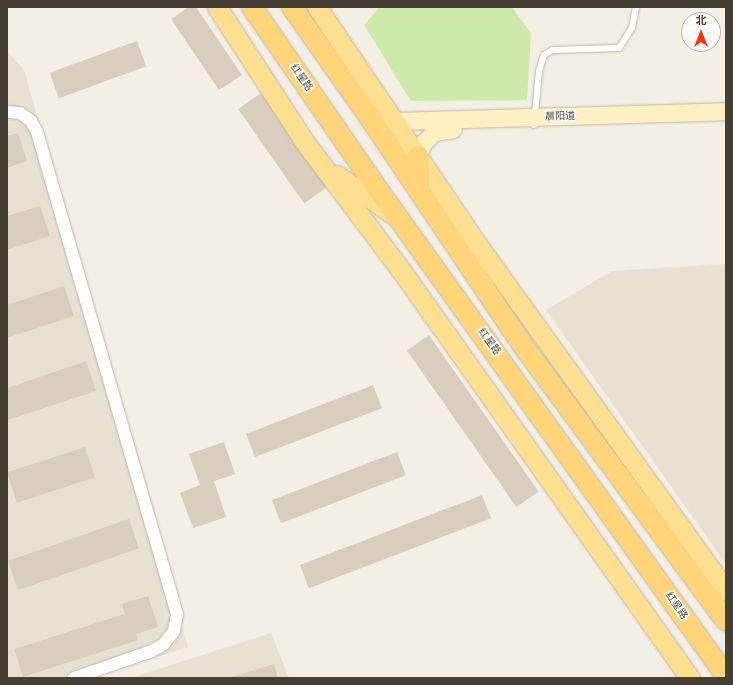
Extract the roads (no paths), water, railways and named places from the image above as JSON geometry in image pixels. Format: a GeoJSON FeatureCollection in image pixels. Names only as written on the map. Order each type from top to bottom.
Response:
{"type":"FeatureCollection","features":[{"type":"Feature","properties":{"kind":"highway","name":"红星路"},"geometry":{"type":"LineString","coordinates":[[252,7],[347,144],[362,193],[400,220],[726,676]]}},
{"type":"Feature","properties":{"kind":"highway"},"geometry":{"type":"LineString","coordinates":[[292,7],[370,118],[418,192],[521,343],[726,621]]}},
{"type":"Feature","properties":{"kind":"highway"},"geometry":{"type":"LineString","coordinates":[[418,156],[418,192]]}},
{"type":"Feature","properties":{"kind":"main road"},"geometry":{"type":"LineString","coordinates":[[217,7],[321,163],[362,193],[690,678]]}},
{"type":"Feature","properties":{"kind":"main road"},"geometry":{"type":"LineString","coordinates":[[317,7],[472,237],[726,591]]}},
{"type":"Feature","properties":{"kind":"main road","name":"晨阳道"},"geometry":{"type":"LineString","coordinates":[[418,156],[423,143],[439,130],[534,122],[726,111]]}},
{"type":"Feature","properties":{"kind":"main road"},"geometry":{"type":"LineString","coordinates":[[370,118],[395,121]]}},
{"type":"Feature","properties":{"kind":"main road","name":"晨阳道"},"geometry":{"type":"LineString","coordinates":[[395,121],[534,122],[726,118]]}},
{"type":"Feature","properties":{"kind":"street"},"geometry":{"type":"LineString","coordinates":[[7,112],[20,113],[31,121],[37,132],[177,614],[174,631],[164,644],[152,651],[74,678]]}},
{"type":"Feature","properties":{"kind":"lane"},"geometry":{"type":"LineString","coordinates":[[534,122],[539,71],[544,55],[553,50],[619,48],[632,28],[636,7]]}}]}
